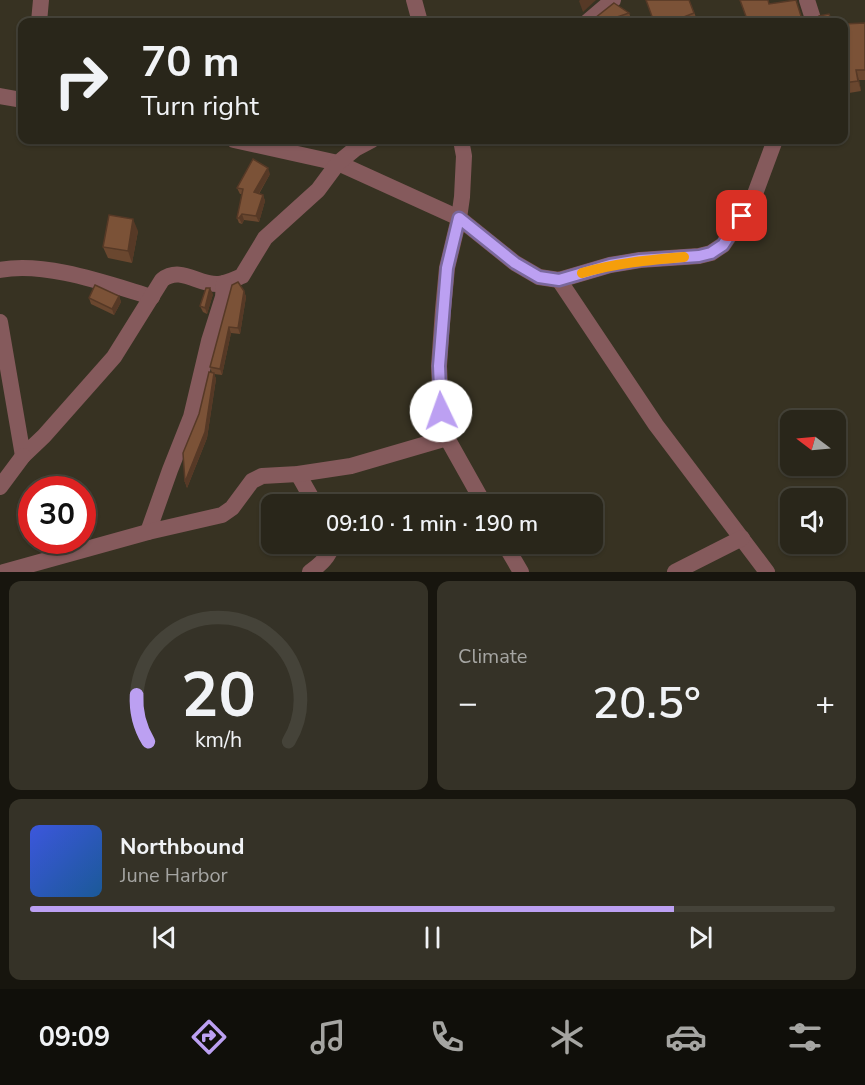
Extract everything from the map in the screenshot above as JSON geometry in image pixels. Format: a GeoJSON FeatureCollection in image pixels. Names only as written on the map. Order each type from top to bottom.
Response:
{"type":"FeatureCollection","features":[{"type":"Feature","properties":{"kind":"street"},"geometry":{"type":"LineString","coordinates":[[39,18],[41,0]]}},
{"type":"Feature","properties":{"kind":"street"},"geometry":{"type":"LineString","coordinates":[[414,0],[419,18]]}},
{"type":"Feature","properties":{"kind":"street"},"geometry":{"type":"LineString","coordinates":[[592,18],[613,0]]}},
{"type":"Feature","properties":{"kind":"street"},"geometry":{"type":"LineString","coordinates":[[807,0],[813,18]]}},
{"type":"Feature","properties":{"kind":"street"},"geometry":{"type":"LineString","coordinates":[[0,96],[18,99]]}},
{"type":"Feature","properties":{"kind":"street"},"geometry":{"type":"LineString","coordinates":[[252,144],[338,163],[459,218],[515,263],[539,277],[559,280],[620,263],[711,253],[723,245],[752,202],[774,144]]}},
{"type":"Feature","properties":{"kind":"street"},"geometry":{"type":"LineString","coordinates":[[0,488],[23,456],[114,357],[162,280],[168,275],[177,274],[210,284],[224,283],[243,276],[265,238],[318,190],[338,163],[364,144]]}},
{"type":"Feature","properties":{"kind":"street"},"geometry":{"type":"LineString","coordinates":[[461,144],[464,156],[459,218],[447,268],[439,366],[441,411],[447,438],[478,494]]}},
{"type":"Feature","properties":{"kind":"street"},"geometry":{"type":"LineString","coordinates":[[0,270],[35,268],[94,279],[152,297]]}},
{"type":"Feature","properties":{"kind":"street"},"geometry":{"type":"LineString","coordinates":[[559,280],[656,425],[767,572]]}},
{"type":"Feature","properties":{"kind":"street"},"geometry":{"type":"LineString","coordinates":[[148,532],[191,417],[209,341],[223,297],[224,283]]}},
{"type":"Feature","properties":{"kind":"street"},"geometry":{"type":"LineString","coordinates":[[0,322],[23,456]]}},
{"type":"Feature","properties":{"kind":"street"},"geometry":{"type":"LineString","coordinates":[[4,572],[148,532],[222,515],[232,508],[252,482],[262,476],[298,474],[351,466],[447,438]]}},
{"type":"Feature","properties":{"kind":"street"},"geometry":{"type":"LineString","coordinates":[[298,474],[309,494]]}},
{"type":"Feature","properties":{"kind":"street"},"geometry":{"type":"LineString","coordinates":[[675,572],[742,538]]}},
{"type":"Feature","properties":{"kind":"street"},"geometry":{"type":"LineString","coordinates":[[310,572],[324,562],[329,554]]}},
{"type":"Feature","properties":{"kind":"street"},"geometry":{"type":"LineString","coordinates":[[510,554],[521,572]]}},
{"type":"Feature","properties":{"kind":"building"},"geometry":{"type":"Polygon","coordinates":[[[646,0],[689,0],[694,13],[681,18],[653,18],[646,0]]]}},
{"type":"Feature","properties":{"kind":"building"},"geometry":{"type":"Polygon","coordinates":[[[740,0],[768,0],[769,4],[796,0],[803,18],[747,18],[740,0]]]}},
{"type":"Feature","properties":{"kind":"building"},"geometry":{"type":"Polygon","coordinates":[[[614,3],[629,13],[614,18],[595,18],[614,3]]]}},
{"type":"Feature","properties":{"kind":"building"},"geometry":{"type":"Polygon","coordinates":[[[829,14],[830,18],[817,18],[819,16],[829,14]]]}},
{"type":"Feature","properties":{"kind":"building"},"geometry":{"type":"Polygon","coordinates":[[[865,23],[865,70],[856,70],[858,81],[848,82],[848,24],[865,23]]]}},
{"type":"Feature","properties":{"kind":"building"},"geometry":{"type":"Polygon","coordinates":[[[253,159],[268,168],[254,192],[263,195],[256,216],[242,214],[237,218],[243,189],[237,188],[253,159]]]}},
{"type":"Feature","properties":{"kind":"building"},"geometry":{"type":"Polygon","coordinates":[[[109,215],[133,219],[128,251],[103,247],[109,215]]]}},
{"type":"Feature","properties":{"kind":"building"},"geometry":{"type":"Polygon","coordinates":[[[238,282],[244,291],[238,328],[229,327],[220,369],[210,367],[232,285],[238,282]]]}},
{"type":"Feature","properties":{"kind":"building"},"geometry":{"type":"Polygon","coordinates":[[[95,285],[119,296],[112,309],[89,298],[95,285]]]}},
{"type":"Feature","properties":{"kind":"building"},"geometry":{"type":"Polygon","coordinates":[[[206,288],[210,288],[205,308],[200,306],[206,288]]]}},
{"type":"Feature","properties":{"kind":"building"},"geometry":{"type":"Polygon","coordinates":[[[209,372],[214,373],[205,432],[185,482],[183,453],[199,414],[209,372]]]}},
{"type":"Feature","properties":{"kind":"slow traffic"},"geometry":{"type":"LineString","coordinates":[[582,273],[640,260],[684,257]]}},
{"type":"Feature","properties":{"kind":"route"},"geometry":{"type":"LineString","coordinates":[[441,411],[439,366],[447,268],[459,218],[515,263],[539,277],[559,280],[610,265],[711,253],[723,245],[742,216]]}}]}
